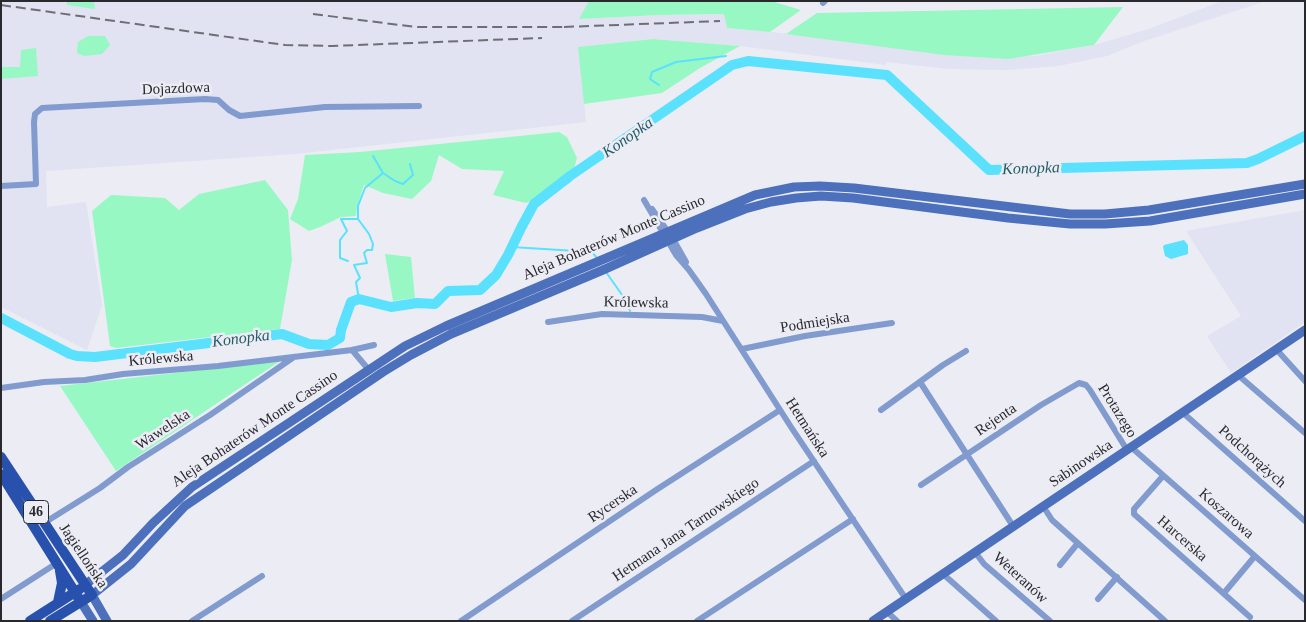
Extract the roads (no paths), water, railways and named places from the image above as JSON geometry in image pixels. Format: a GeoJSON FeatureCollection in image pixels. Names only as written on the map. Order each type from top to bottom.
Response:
{"type":"FeatureCollection","features":[{"type":"Feature","properties":{"kind":"main road","name":"Aleja Bohaterów Monte Cassino"},"geometry":{"type":"LineString","coordinates":[[50,621],[92,595],[132,564],[185,506],[411,355],[451,334],[605,269],[668,236],[755,195],[794,188],[820,186],[854,188],[1070,214],[1105,214],[1149,210],[1305,184]]}},
{"type":"Feature","properties":{"kind":"main road","name":"Aleja Bohaterów Monte Cassino"},"geometry":{"type":"LineString","coordinates":[[30,621],[85,586],[122,555],[192,487],[406,346],[446,326],[598,261],[745,209],[770,202],[821,196],[853,198],[1008,218],[1070,224],[1105,224],[1150,221],[1305,194]]}},
{"type":"Feature","properties":{"kind":"main road","name":"Sabinowska"},"geometry":{"type":"LineString","coordinates":[[873,621],[1305,330]]}},
{"type":"Feature","properties":{"kind":"main road","name":"Jagiellońska"},"geometry":{"type":"LineString","coordinates":[[1,457],[92,595],[107,621]]}},
{"type":"Feature","properties":{"kind":"main road","name":"Jagiellońska"},"geometry":{"type":"LineString","coordinates":[[1,474],[93,621]]}},
{"type":"Feature","properties":{"kind":"main road"},"geometry":{"type":"LineString","coordinates":[[57,563],[62,583],[58,602]]}},
{"type":"Feature","properties":{"kind":"main road"},"geometry":{"type":"LineString","coordinates":[[72,566],[86,575],[98,574]]}},
{"type":"Feature","properties":{"kind":"main road"},"geometry":{"type":"LineString","coordinates":[[101,610],[100,597],[106,585]]}},
{"type":"Feature","properties":{"kind":"street","name":"Dojazdowa"},"geometry":{"type":"LineString","coordinates":[[1,186],[36,184],[34,122],[35,114],[42,108],[205,98],[218,100],[229,110],[240,116],[325,107],[419,106]]}},
{"type":"Feature","properties":{"kind":"street","name":"Hetmańska"},"geometry":{"type":"LineString","coordinates":[[668,236],[676,255],[689,270],[742,348],[780,410],[906,599]]}},
{"type":"Feature","properties":{"kind":"street","name":"Królewska"},"geometry":{"type":"LineString","coordinates":[[548,322],[602,314],[702,317],[723,321]]}},
{"type":"Feature","properties":{"kind":"street","name":"Podmiejska"},"geometry":{"type":"LineString","coordinates":[[742,348],[892,323]]}},
{"type":"Feature","properties":{"kind":"street","name":"Królewska"},"geometry":{"type":"LineString","coordinates":[[1,388],[44,382],[84,380],[123,374],[218,366],[352,350],[374,345]]}},
{"type":"Feature","properties":{"kind":"street"},"geometry":{"type":"LineString","coordinates":[[1276,349],[1305,381]]}},
{"type":"Feature","properties":{"kind":"street"},"geometry":{"type":"LineString","coordinates":[[352,350],[369,370]]}},
{"type":"Feature","properties":{"kind":"street"},"geometry":{"type":"LineString","coordinates":[[881,410],[943,365],[966,351]]}},
{"type":"Feature","properties":{"kind":"street","name":"Wawelska"},"geometry":{"type":"LineString","coordinates":[[44,523],[210,415],[295,356]]}},
{"type":"Feature","properties":{"kind":"street"},"geometry":{"type":"LineString","coordinates":[[1238,374],[1305,433]]}},
{"type":"Feature","properties":{"kind":"street"},"geometry":{"type":"LineString","coordinates":[[920,382],[1013,526]]}},
{"type":"Feature","properties":{"kind":"street","name":"Rejenta"},"geometry":{"type":"LineString","coordinates":[[921,485],[1074,384],[1082,383],[1086,385]]}},
{"type":"Feature","properties":{"kind":"street","name":"Protazego"},"geometry":{"type":"LineString","coordinates":[[1086,385],[1129,448]]}},
{"type":"Feature","properties":{"kind":"street","name":"Rycerska"},"geometry":{"type":"LineString","coordinates":[[461,621],[656,490],[780,410]]}},
{"type":"Feature","properties":{"kind":"street","name":"Podchorążych"},"geometry":{"type":"LineString","coordinates":[[1182,412],[1305,521]]}},
{"type":"Feature","properties":{"kind":"street","name":"Koszarowa"},"geometry":{"type":"LineString","coordinates":[[1129,448],[1305,600]]}},
{"type":"Feature","properties":{"kind":"street","name":"Hetmana Jana Tarnowskiego"},"geometry":{"type":"LineString","coordinates":[[572,621],[814,461]]}},
{"type":"Feature","properties":{"kind":"street","name":"Harcerska"},"geometry":{"type":"LineString","coordinates":[[1163,476],[1134,509],[1134,514],[1250,616]]}},
{"type":"Feature","properties":{"kind":"street"},"geometry":{"type":"LineString","coordinates":[[1043,506],[1052,520],[1165,621]]}},
{"type":"Feature","properties":{"kind":"street"},"geometry":{"type":"LineString","coordinates":[[697,621],[853,519]]}},
{"type":"Feature","properties":{"kind":"street"},"geometry":{"type":"LineString","coordinates":[[1060,565],[1078,543]]}},
{"type":"Feature","properties":{"kind":"street","name":"Weteranów"},"geometry":{"type":"LineString","coordinates":[[975,552],[984,564],[1050,621]]}},
{"type":"Feature","properties":{"kind":"street"},"geometry":{"type":"LineString","coordinates":[[1224,593],[1255,556]]}},
{"type":"Feature","properties":{"kind":"street"},"geometry":{"type":"LineString","coordinates":[[1,599],[57,563]]}},
{"type":"Feature","properties":{"kind":"street"},"geometry":{"type":"LineString","coordinates":[[943,574],[996,621]]}},
{"type":"Feature","properties":{"kind":"street"},"geometry":{"type":"LineString","coordinates":[[192,621],[262,576]]}},
{"type":"Feature","properties":{"kind":"street"},"geometry":{"type":"LineString","coordinates":[[1098,599],[1117,577]]}},
{"type":"Feature","properties":{"kind":"street"},"geometry":{"type":"LineString","coordinates":[[886,611],[897,621]]}},
{"type":"Feature","properties":{"kind":"water"},"geometry":{"type":"Polygon","coordinates":[[[1184,240],[1188,245],[1188,254],[1171,259],[1165,256],[1164,245],[1184,240]]]}},
{"type":"Feature","properties":{"kind":"waterway"},"geometry":{"type":"LineString","coordinates":[[659,85],[650,79],[652,72],[676,62],[726,56]]}},
{"type":"Feature","properties":{"kind":"waterway","name":"Konopka"},"geometry":{"type":"LineString","coordinates":[[1,318],[77,356],[95,357],[282,334],[309,344],[328,345],[340,338],[351,302],[359,299],[391,307],[417,303],[435,304],[448,291],[480,290],[496,275],[534,204],[570,176],[732,65],[748,61],[887,75],[989,170],[1247,163],[1305,136]]}},
{"type":"Feature","properties":{"kind":"waterway"},"geometry":{"type":"LineString","coordinates":[[373,156],[383,173]]}},
{"type":"Feature","properties":{"kind":"waterway"},"geometry":{"type":"LineString","coordinates":[[359,299],[356,282],[360,278],[354,265],[367,263],[364,253],[367,250],[372,250],[373,244],[369,234],[358,219],[358,206],[365,188],[383,173],[403,184],[413,175],[410,164]]}},
{"type":"Feature","properties":{"kind":"waterway"},"geometry":{"type":"LineString","coordinates":[[348,261],[340,258],[340,240],[347,231],[341,219],[358,219]]}},
{"type":"Feature","properties":{"kind":"waterway"},"geometry":{"type":"LineString","coordinates":[[512,247],[592,252],[597,258]]}},
{"type":"Feature","properties":{"kind":"waterway"},"geometry":{"type":"LineString","coordinates":[[606,272],[627,302],[630,311]]}},
{"type":"Feature","properties":{"kind":"railway"},"geometry":{"type":"LineString","coordinates":[[1,5],[285,45],[332,46],[542,38]]}},
{"type":"Feature","properties":{"kind":"railway"},"geometry":{"type":"LineString","coordinates":[[313,14],[416,27],[569,27]]}},
{"type":"Feature","properties":{"kind":"railway"},"geometry":{"type":"LineString","coordinates":[[564,27],[720,21]]}}]}
